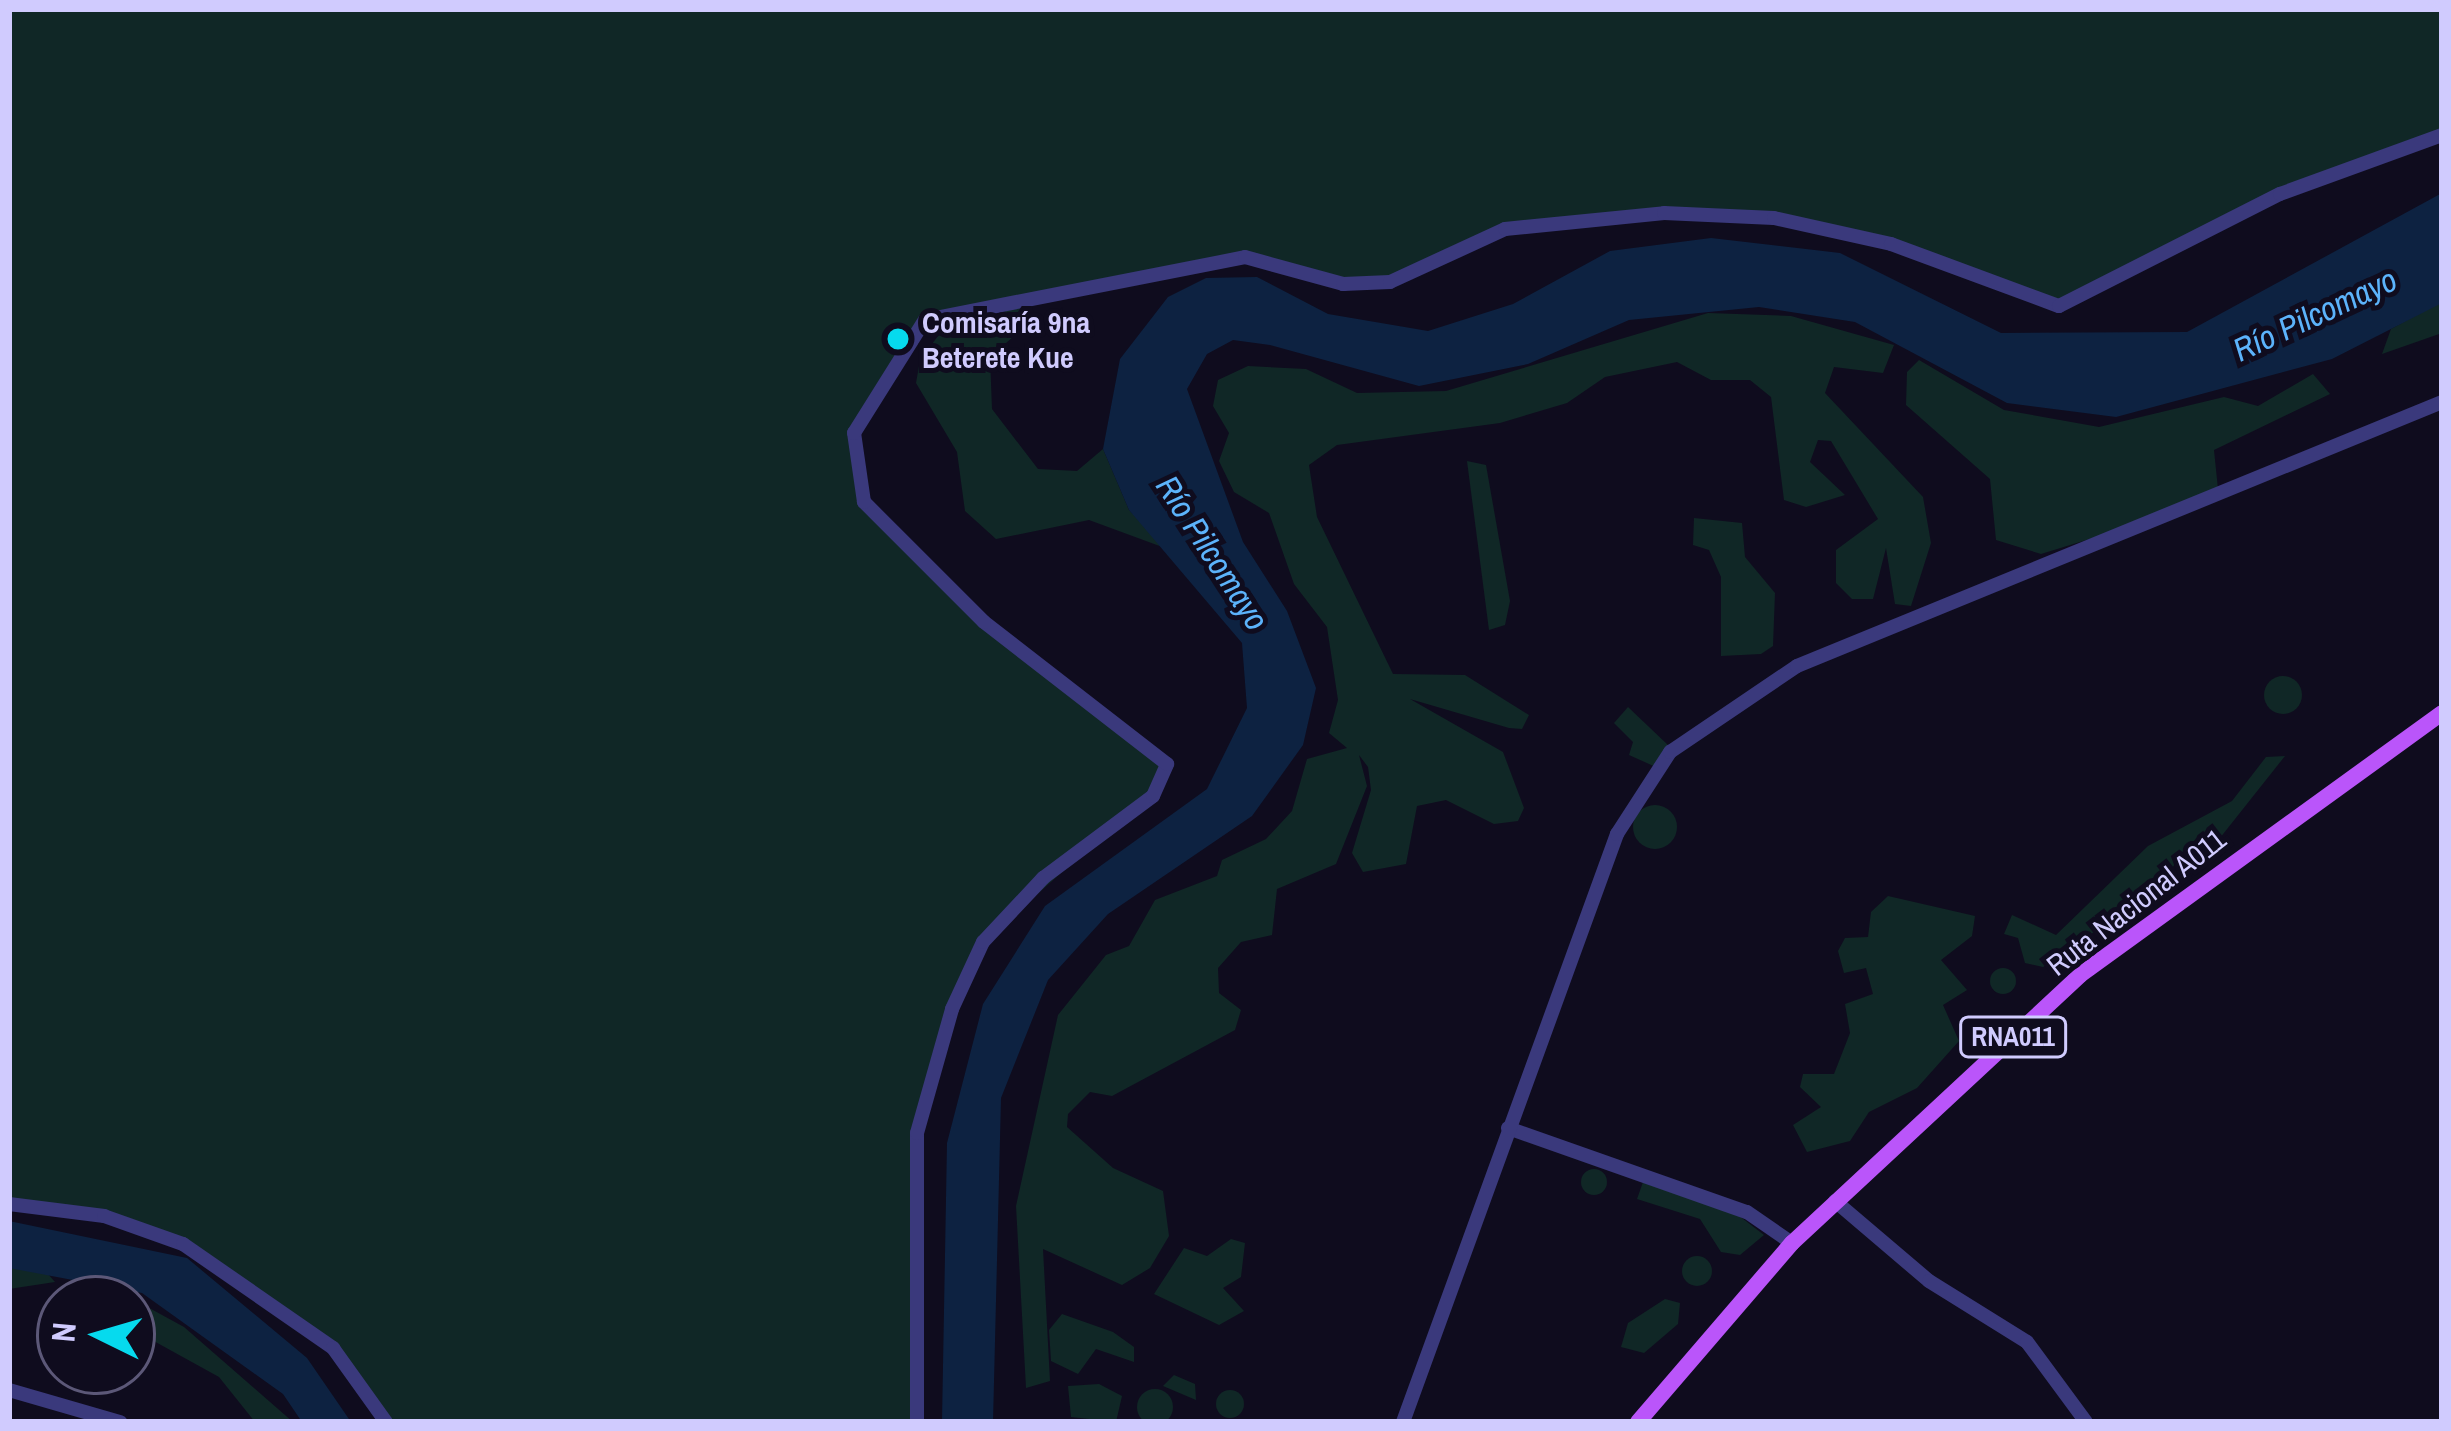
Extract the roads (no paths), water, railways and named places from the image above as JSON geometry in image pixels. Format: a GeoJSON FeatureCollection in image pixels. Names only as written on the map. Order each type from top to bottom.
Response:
{"type":"FeatureCollection","features":[{"type":"Feature","properties":{"kind":"main road","name":"Ruta Nacional A011"},"geometry":{"type":"LineString","coordinates":[[1638,1422],[1792,1243],[2080,976],[2442,713]]}},
{"type":"Feature","properties":{"kind":"street"},"geometry":{"type":"LineString","coordinates":[[917,1422],[916,1133],[952,1009],[983,942],[1043,878],[1153,796],[1167,764],[983,622],[864,502],[854,434],[925,320],[1245,257],[1343,284],[1390,282],[1505,229],[1664,213],[1774,218],[1892,244],[2059,306],[2280,194],[2442,135]]}},
{"type":"Feature","properties":{"kind":"street"},"geometry":{"type":"LineString","coordinates":[[1403,1422],[1617,835],[1653,772],[1701,724],[1798,666],[2442,403]]}},
{"type":"Feature","properties":{"kind":"street"},"geometry":{"type":"LineString","coordinates":[[1508,1128],[1747,1212],[1792,1243]]}},
{"type":"Feature","properties":{"kind":"street"},"geometry":{"type":"LineString","coordinates":[[1835,1201],[1929,1281],[2027,1342],[2086,1422]]}},
{"type":"Feature","properties":{"kind":"street"},"geometry":{"type":"LineString","coordinates":[[9,1204],[104,1216],[183,1244],[333,1348],[386,1422]]}},
{"type":"Feature","properties":{"kind":"street"},"geometry":{"type":"LineString","coordinates":[[9,1390],[120,1422]]}},
{"type":"Feature","properties":{"kind":"water","name":"Río Pilcomayo"},"geometry":{"type":"Polygon","coordinates":[[[2442,193],[2442,303],[2332,359],[2116,417],[2007,403],[1855,322],[1759,307],[1629,320],[1528,364],[1419,386],[1270,345],[1233,340],[1207,354],[1187,389],[1243,542],[1287,611],[1316,688],[1303,745],[1252,816],[1108,914],[1048,980],[1001,1098],[993,1422],[942,1422],[947,1143],[983,1004],[1045,906],[1207,789],[1247,708],[1242,643],[1129,510],[1103,449],[1120,359],[1168,297],[1206,278],[1257,277],[1328,314],[1428,331],[1513,304],[1610,251],[1711,238],[1840,253],[2001,333],[2187,332],[2442,193]]]}},
{"type":"Feature","properties":{"kind":"water"},"geometry":{"type":"Polygon","coordinates":[[[9,1221],[187,1258],[307,1358],[351,1422],[302,1422],[283,1394],[156,1303],[156,1275],[46,1275],[9,1268],[9,1221]]]}},
{"type":"Feature","properties":{"kind":"place","name":"Comisaría 9na Beterete Kue"},"geometry":{"type":"Point","coordinates":[898,339]}}]}
